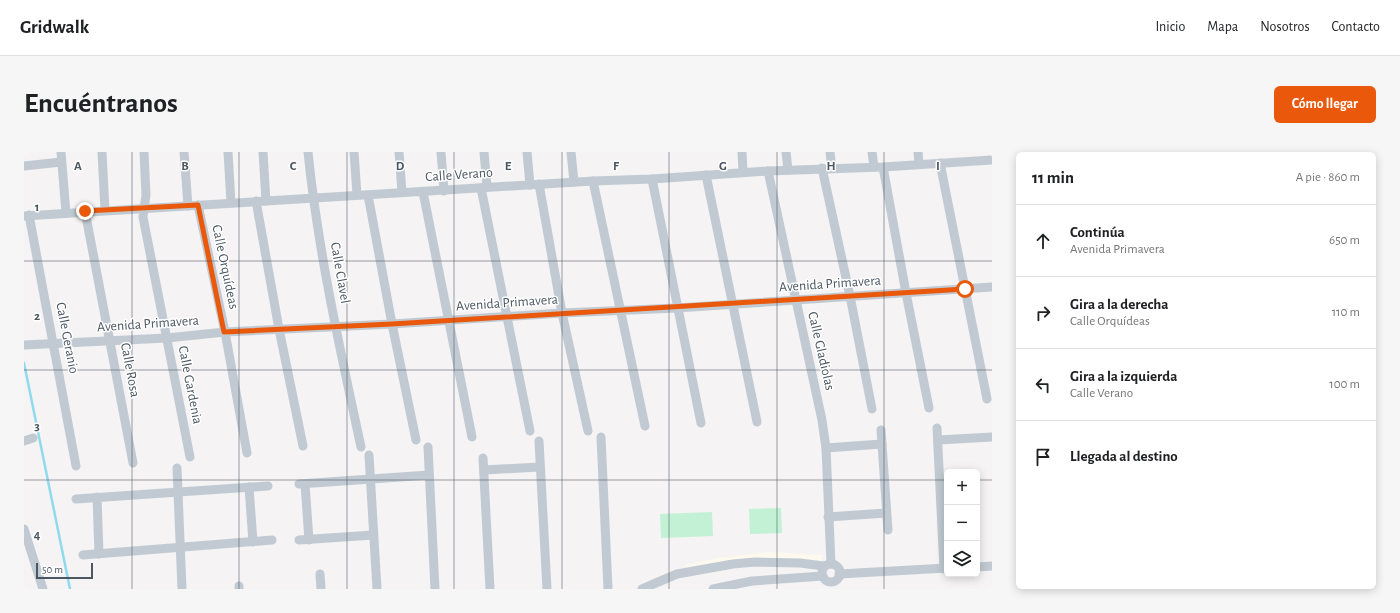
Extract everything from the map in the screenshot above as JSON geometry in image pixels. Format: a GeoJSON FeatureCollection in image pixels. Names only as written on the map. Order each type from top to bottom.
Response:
{"type":"FeatureCollection","features":[{"type":"Feature","properties":{"kind":"street"},"geometry":{"type":"LineString","coordinates":[[61,152],[66,213]]}},
{"type":"Feature","properties":{"kind":"street"},"geometry":{"type":"LineString","coordinates":[[102,152],[105,210]]}},
{"type":"Feature","properties":{"kind":"street","name":"Calle Gardenia"},"geometry":{"type":"LineString","coordinates":[[144,152],[146,195],[143,217],[190,457]]}},
{"type":"Feature","properties":{"kind":"street"},"geometry":{"type":"LineString","coordinates":[[184,152],[188,206]]}},
{"type":"Feature","properties":{"kind":"street"},"geometry":{"type":"LineString","coordinates":[[228,152],[230,203]]}},
{"type":"Feature","properties":{"kind":"street"},"geometry":{"type":"LineString","coordinates":[[262,152],[266,201]]}},
{"type":"Feature","properties":{"kind":"street","name":"Calle Clavel"},"geometry":{"type":"LineString","coordinates":[[308,152],[313,198],[335,326],[361,447]]}},
{"type":"Feature","properties":{"kind":"street"},"geometry":{"type":"LineString","coordinates":[[354,152],[356,195]]}},
{"type":"Feature","properties":{"kind":"street"},"geometry":{"type":"LineString","coordinates":[[399,152],[402,192]]}},
{"type":"Feature","properties":{"kind":"street"},"geometry":{"type":"LineString","coordinates":[[441,152],[444,191]]}},
{"type":"Feature","properties":{"kind":"street"},"geometry":{"type":"LineString","coordinates":[[484,152],[484,188],[507,317],[530,431]]}},
{"type":"Feature","properties":{"kind":"street"},"geometry":{"type":"LineString","coordinates":[[527,152],[588,431]]}},
{"type":"Feature","properties":{"kind":"street"},"geometry":{"type":"LineString","coordinates":[[572,152],[574,182]]}},
{"type":"Feature","properties":{"kind":"street"},"geometry":{"type":"LineString","coordinates":[[742,152],[743,172]]}},
{"type":"Feature","properties":{"kind":"street"},"geometry":{"type":"LineString","coordinates":[[786,152],[788,170]]}},
{"type":"Feature","properties":{"kind":"street"},"geometry":{"type":"LineString","coordinates":[[830,152],[827,168],[872,409]]}},
{"type":"Feature","properties":{"kind":"street"},"geometry":{"type":"LineString","coordinates":[[872,152],[874,167]]}},
{"type":"Feature","properties":{"kind":"street"},"geometry":{"type":"LineString","coordinates":[[918,152],[919,164]]}},
{"type":"Feature","properties":{"kind":"street"},"geometry":{"type":"LineString","coordinates":[[972,152],[973,162]]}},
{"type":"Feature","properties":{"kind":"street","name":"Calle Verano"},"geometry":{"type":"LineString","coordinates":[[27,215],[402,192],[444,191],[535,184],[652,179],[743,172],[883,167],[940,162],[973,162],[992,160]]}},
{"type":"Feature","properties":{"kind":"street"},"geometry":{"type":"LineString","coordinates":[[24,166],[61,162]]}},
{"type":"Feature","properties":{"kind":"street"},"geometry":{"type":"LineString","coordinates":[[940,162],[987,399]]}},
{"type":"Feature","properties":{"kind":"street"},"geometry":{"type":"LineString","coordinates":[[883,167],[929,408]]}},
{"type":"Feature","properties":{"kind":"street","name":"Calle Gladiolas"},"geometry":{"type":"LineString","coordinates":[[768,171],[822,420],[826,448],[828,516],[827,565]]}},
{"type":"Feature","properties":{"kind":"street"},"geometry":{"type":"LineString","coordinates":[[706,175],[757,422]]}},
{"type":"Feature","properties":{"kind":"street"},"geometry":{"type":"LineString","coordinates":[[652,179],[700,423]]}},
{"type":"Feature","properties":{"kind":"street"},"geometry":{"type":"LineString","coordinates":[[593,181],[645,426]]}},
{"type":"Feature","properties":{"kind":"street"},"geometry":{"type":"LineString","coordinates":[[423,192],[472,437]]}},
{"type":"Feature","properties":{"kind":"street"},"geometry":{"type":"LineString","coordinates":[[368,195],[392,324],[416,440]]}},
{"type":"Feature","properties":{"kind":"street"},"geometry":{"type":"LineString","coordinates":[[256,202],[279,329],[303,446]]}},
{"type":"Feature","properties":{"kind":"street","name":"Calle Orquídeas"},"geometry":{"type":"LineString","coordinates":[[198,205],[247,453]]}},
{"type":"Feature","properties":{"kind":"street","name":"Calle Rosa"},"geometry":{"type":"LineString","coordinates":[[85,211],[133,463]]}},
{"type":"Feature","properties":{"kind":"street","name":"Calle Geranio"},"geometry":{"type":"LineString","coordinates":[[27,215],[54,343],[76,466]]}},
{"type":"Feature","properties":{"kind":"street","name":"Avenida Primavera"},"geometry":{"type":"LineString","coordinates":[[25,345],[167,338],[224,332],[677,308],[992,288]]}},
{"type":"Feature","properties":{"kind":"street"},"geometry":{"type":"LineString","coordinates":[[937,428],[944,541]]}},
{"type":"Feature","properties":{"kind":"street"},"geometry":{"type":"LineString","coordinates":[[881,430],[888,530]]}},
{"type":"Feature","properties":{"kind":"street"},"geometry":{"type":"LineString","coordinates":[[601,437],[608,589]]}},
{"type":"Feature","properties":{"kind":"street"},"geometry":{"type":"LineString","coordinates":[[938,440],[992,437]]}},
{"type":"Feature","properties":{"kind":"street"},"geometry":{"type":"LineString","coordinates":[[539,442],[547,589]]}},
{"type":"Feature","properties":{"kind":"street"},"geometry":{"type":"LineString","coordinates":[[826,448],[882,444]]}},
{"type":"Feature","properties":{"kind":"street"},"geometry":{"type":"LineString","coordinates":[[428,447],[435,589]]}},
{"type":"Feature","properties":{"kind":"street"},"geometry":{"type":"LineString","coordinates":[[369,455],[377,589]]}},
{"type":"Feature","properties":{"kind":"street"},"geometry":{"type":"LineString","coordinates":[[483,458],[490,589]]}},
{"type":"Feature","properties":{"kind":"street"},"geometry":{"type":"LineString","coordinates":[[177,468],[182,589]]}},
{"type":"Feature","properties":{"kind":"street"},"geometry":{"type":"LineString","coordinates":[[484,470],[540,468]]}},
{"type":"Feature","properties":{"kind":"street"},"geometry":{"type":"LineString","coordinates":[[309,540],[302,484],[429,475]]}},
{"type":"Feature","properties":{"kind":"street"},"geometry":{"type":"LineString","coordinates":[[76,499],[268,486]]}},
{"type":"Feature","properties":{"kind":"street"},"geometry":{"type":"LineString","coordinates":[[249,487],[253,542]]}},
{"type":"Feature","properties":{"kind":"street"},"geometry":{"type":"LineString","coordinates":[[97,497],[99,554]]}},
{"type":"Feature","properties":{"kind":"street"},"geometry":{"type":"LineString","coordinates":[[828,516],[886,513]]}},
{"type":"Feature","properties":{"kind":"street"},"geometry":{"type":"LineString","coordinates":[[24,529],[43,589]]}},
{"type":"Feature","properties":{"kind":"street"},"geometry":{"type":"LineString","coordinates":[[299,540],[373,535]]}},
{"type":"Feature","properties":{"kind":"street"},"geometry":{"type":"LineString","coordinates":[[83,555],[272,540]]}},
{"type":"Feature","properties":{"kind":"street"},"geometry":{"type":"LineString","coordinates":[[642,589],[677,574],[733,564],[755,562],[836,565],[839,569],[835,582]]}},
{"type":"Feature","properties":{"kind":"street"},"geometry":{"type":"LineString","coordinates":[[822,576],[822,571],[827,565]]}},
{"type":"Feature","properties":{"kind":"street"},"geometry":{"type":"LineString","coordinates":[[980,567],[992,566]]}},
{"type":"Feature","properties":{"kind":"street"},"geometry":{"type":"LineString","coordinates":[[713,589],[752,581],[822,576],[828,581],[835,582],[944,569]]}},
{"type":"Feature","properties":{"kind":"street"},"geometry":{"type":"LineString","coordinates":[[320,574],[321,589]]}},
{"type":"Feature","properties":{"kind":"shaded area"},"geometry":{"type":"Polygon","coordinates":[[[768,552],[823,555],[819,568],[757,565],[689,576],[685,565],[718,558],[768,552]]]}},
{"type":"Feature","properties":{"kind":"green space"},"geometry":{"type":"Polygon","coordinates":[[[781,508],[782,533],[750,534],[749,509],[781,508]]]}},
{"type":"Feature","properties":{"kind":"green space"},"geometry":{"type":"Polygon","coordinates":[[[712,512],[713,536],[661,538],[660,514],[712,512]]]}},
{"type":"Feature","properties":{"kind":"waterway"},"geometry":{"type":"LineString","coordinates":[[24,363],[70,589]]}},
{"type":"Feature","properties":{"kind":"route"},"geometry":{"type":"LineString","coordinates":[[85,211],[198,205],[224,332],[677,308],[965,289]]}}]}
